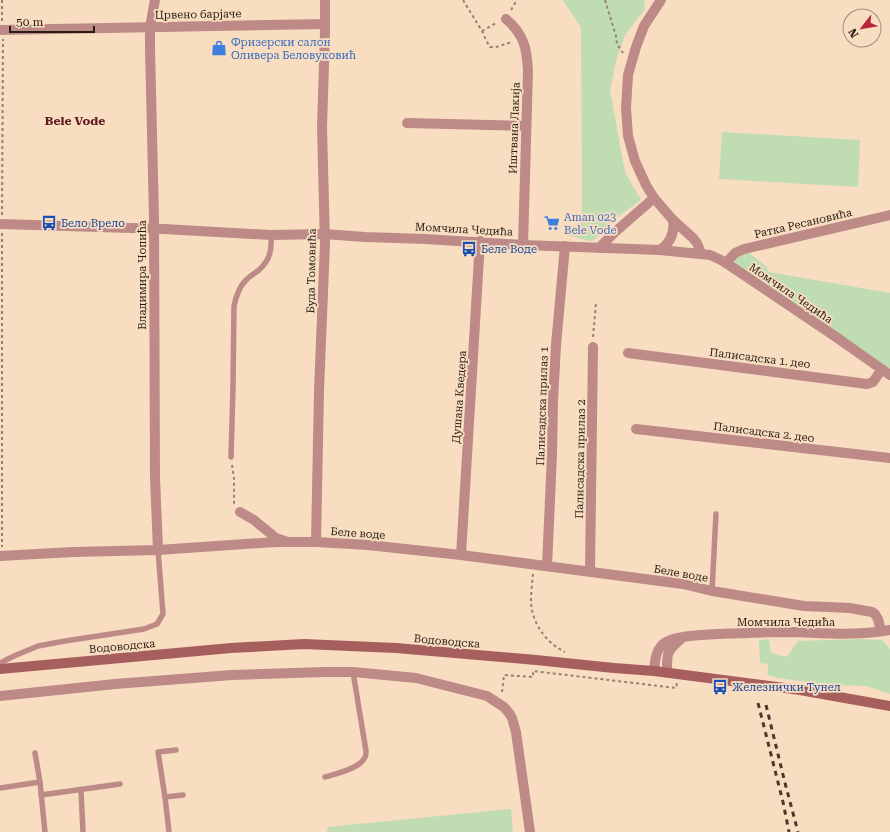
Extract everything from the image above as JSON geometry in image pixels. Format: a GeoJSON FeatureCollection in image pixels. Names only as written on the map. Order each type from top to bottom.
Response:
{"type":"FeatureCollection","features":[{"type":"Feature","properties":{"kind":"main road","name":"Водоводска"},"geometry":{"type":"LineString","coordinates":[[0,669],[231,648],[304,644],[396,648],[667,672],[800,690],[890,706]]}},
{"type":"Feature","properties":{"kind":"street","name":"Владимира Чопића"},"geometry":{"type":"LineString","coordinates":[[155,0],[150,27],[150,49],[154,229],[155,455],[158,550]]}},
{"type":"Feature","properties":{"kind":"street","name":"Буда Томовића"},"geometry":{"type":"LineString","coordinates":[[316,542],[318,422],[325,243],[322,127],[325,0]]}},
{"type":"Feature","properties":{"kind":"street"},"geometry":{"type":"LineString","coordinates":[[661,0],[644,26],[627,78],[626,108],[628,136],[635,161],[654,198],[673,220],[693,238],[700,248],[701,254]]}},
{"type":"Feature","properties":{"kind":"street","name":"Иштвана Лакија"},"geometry":{"type":"LineString","coordinates":[[506,19],[515,27],[522,37],[527,53],[528,71],[523,244]]}},
{"type":"Feature","properties":{"kind":"street","name":"Црвено барјаче"},"geometry":{"type":"LineString","coordinates":[[1,30],[324,24]]}},
{"type":"Feature","properties":{"kind":"street"},"geometry":{"type":"LineString","coordinates":[[407,122],[526,126]]}},
{"type":"Feature","properties":{"kind":"street"},"geometry":{"type":"LineString","coordinates":[[599,248],[654,198]]}},
{"type":"Feature","properties":{"kind":"street","name":"Ратка Ресановића"},"geometry":{"type":"LineString","coordinates":[[726,263],[735,253],[744,249],[890,215]]}},
{"type":"Feature","properties":{"kind":"street"},"geometry":{"type":"LineString","coordinates":[[660,250],[671,237],[673,232],[673,220]]}},
{"type":"Feature","properties":{"kind":"street","name":"Момчила Чедића"},"geometry":{"type":"LineString","coordinates":[[1,224],[154,229],[271,235],[324,234],[660,250],[701,254],[714,257],[726,263],[886,372]]}},
{"type":"Feature","properties":{"kind":"street","name":"Душана Кведера"},"geometry":{"type":"LineString","coordinates":[[461,555],[480,241]]}},
{"type":"Feature","properties":{"kind":"street","name":"Палисадска прилаз 1"},"geometry":{"type":"LineString","coordinates":[[547,566],[556,345],[565,246]]}},
{"type":"Feature","properties":{"kind":"street","name":"Палисадска прилаз 2"},"geometry":{"type":"LineString","coordinates":[[590,572],[593,346]]}},
{"type":"Feature","properties":{"kind":"street","name":"Палисадска 1. део"},"geometry":{"type":"LineString","coordinates":[[628,353],[867,384],[873,382],[886,372]]}},
{"type":"Feature","properties":{"kind":"street","name":"Палисадска 2. део"},"geometry":{"type":"LineString","coordinates":[[636,429],[890,458]]}},
{"type":"Feature","properties":{"kind":"street"},"geometry":{"type":"LineString","coordinates":[[240,512],[254,520],[276,538],[289,542]]}},
{"type":"Feature","properties":{"kind":"street","name":"Беле воде"},"geometry":{"type":"LineString","coordinates":[[1,556],[73,552],[158,550],[276,542],[316,542],[368,545],[461,555],[683,584],[712,591],[804,606],[850,608],[872,612],[875,614],[886,631]]}},
{"type":"Feature","properties":{"kind":"street","name":"Момчила Чедића"},"geometry":{"type":"LineString","coordinates":[[654,671],[655,660],[659,648],[666,642],[673,639],[694,635],[793,632],[830,634],[886,631]]}},
{"type":"Feature","properties":{"kind":"street"},"geometry":{"type":"LineString","coordinates":[[667,672],[667,659],[669,651],[671,647],[683,637]]}},
{"type":"Feature","properties":{"kind":"street"},"geometry":{"type":"LineString","coordinates":[[0,696],[232,674],[325,672],[353,672],[416,678],[470,691],[487,696],[504,707],[512,718],[516,732],[530,832]]}},
{"type":"Feature","properties":{"kind":"lane"},"geometry":{"type":"LineString","coordinates":[[231,457],[234,388],[234,306],[241,287],[247,279],[267,261],[272,245],[271,235]]}},
{"type":"Feature","properties":{"kind":"lane","name":"Беле воде"},"geometry":{"type":"LineString","coordinates":[[712,591],[716,514]]}},
{"type":"Feature","properties":{"kind":"lane","name":"Водоводска"},"geometry":{"type":"LineString","coordinates":[[0,663],[38,646],[65,640],[144,629],[157,624],[163,614],[158,550]]}},
{"type":"Feature","properties":{"kind":"lane"},"geometry":{"type":"LineString","coordinates":[[325,777],[355,767],[366,757],[353,672]]}},
{"type":"Feature","properties":{"kind":"lane"},"geometry":{"type":"LineString","coordinates":[[169,832],[158,752],[176,750]]}},
{"type":"Feature","properties":{"kind":"lane"},"geometry":{"type":"LineString","coordinates":[[35,753],[40,782],[45,832]]}},
{"type":"Feature","properties":{"kind":"lane"},"geometry":{"type":"LineString","coordinates":[[0,788],[40,782]]}},
{"type":"Feature","properties":{"kind":"lane"},"geometry":{"type":"LineString","coordinates":[[41,794],[120,784]]}},
{"type":"Feature","properties":{"kind":"lane"},"geometry":{"type":"LineString","coordinates":[[81,790],[83,832]]}},
{"type":"Feature","properties":{"kind":"lane"},"geometry":{"type":"LineString","coordinates":[[165,797],[183,795]]}},
{"type":"Feature","properties":{"kind":"path"},"geometry":{"type":"LineString","coordinates":[[1,556],[2,0]]}},
{"type":"Feature","properties":{"kind":"path"},"geometry":{"type":"LineString","coordinates":[[463,0],[490,47],[503,45],[522,37]]}},
{"type":"Feature","properties":{"kind":"path"},"geometry":{"type":"LineString","coordinates":[[606,0],[617,44],[626,57]]}},
{"type":"Feature","properties":{"kind":"path"},"geometry":{"type":"LineString","coordinates":[[482,31],[490,25],[506,19]]}},
{"type":"Feature","properties":{"kind":"path"},"geometry":{"type":"LineString","coordinates":[[593,335],[596,303]]}},
{"type":"Feature","properties":{"kind":"path"},"geometry":{"type":"LineString","coordinates":[[231,457],[234,478],[234,509],[240,512]]}},
{"type":"Feature","properties":{"kind":"path"},"geometry":{"type":"LineString","coordinates":[[533,565],[531,603],[534,620],[550,642],[559,649],[570,654]]}},
{"type":"Feature","properties":{"kind":"path"},"geometry":{"type":"LineString","coordinates":[[502,688],[504,675],[533,677],[533,671],[676,688],[678,674]]}},
{"type":"Feature","properties":{"kind":"green space"},"geometry":{"type":"Polygon","coordinates":[[[563,0],[644,0],[645,9],[625,35],[616,61],[610,90],[625,172],[641,200],[613,220],[595,239],[590,241],[568,235],[582,217],[581,28],[563,0]]]}},
{"type":"Feature","properties":{"kind":"green space"},"geometry":{"type":"Polygon","coordinates":[[[722,132],[860,140],[858,187],[719,179],[722,132]]]}},
{"type":"Feature","properties":{"kind":"green space"},"geometry":{"type":"Polygon","coordinates":[[[744,249],[766,266],[769,272],[890,293],[890,375],[726,263],[744,249]]]}},
{"type":"Feature","properties":{"kind":"green space"},"geometry":{"type":"Polygon","coordinates":[[[769,639],[771,653],[787,657],[798,641],[861,639],[882,640],[890,649],[890,694],[866,686],[831,685],[777,678],[768,675],[768,664],[760,663],[759,640],[769,639]]]}},
{"type":"Feature","properties":{"kind":"green space"},"geometry":{"type":"Polygon","coordinates":[[[511,809],[513,832],[327,832],[328,827],[511,809]]]}},
{"type":"Feature","properties":{"kind":"railway"},"geometry":{"type":"LineString","coordinates":[[758,703],[789,832]]}},
{"type":"Feature","properties":{"kind":"railway"},"geometry":{"type":"LineString","coordinates":[[766,705],[798,832]]}},
{"type":"Feature","properties":{"kind":"place","name":"Фризерски салон Оливера Беловуковић"},"geometry":{"type":"Point","coordinates":[219,48]}},
{"type":"Feature","properties":{"kind":"place","name":"Бело Врело"},"geometry":{"type":"Point","coordinates":[49,223]}},
{"type":"Feature","properties":{"kind":"place","name":"Aman 023 Bele Vode"},"geometry":{"type":"Point","coordinates":[552,223]}},
{"type":"Feature","properties":{"kind":"place","name":"Беле Воде"},"geometry":{"type":"Point","coordinates":[469,249]}},
{"type":"Feature","properties":{"kind":"place","name":"Железнички Тунел"},"geometry":{"type":"Point","coordinates":[720,687]}},
{"type":"Feature","properties":{"kind":"district","name":"Bele Vode"},"geometry":{"type":"Point","coordinates":[75,121]}}]}
